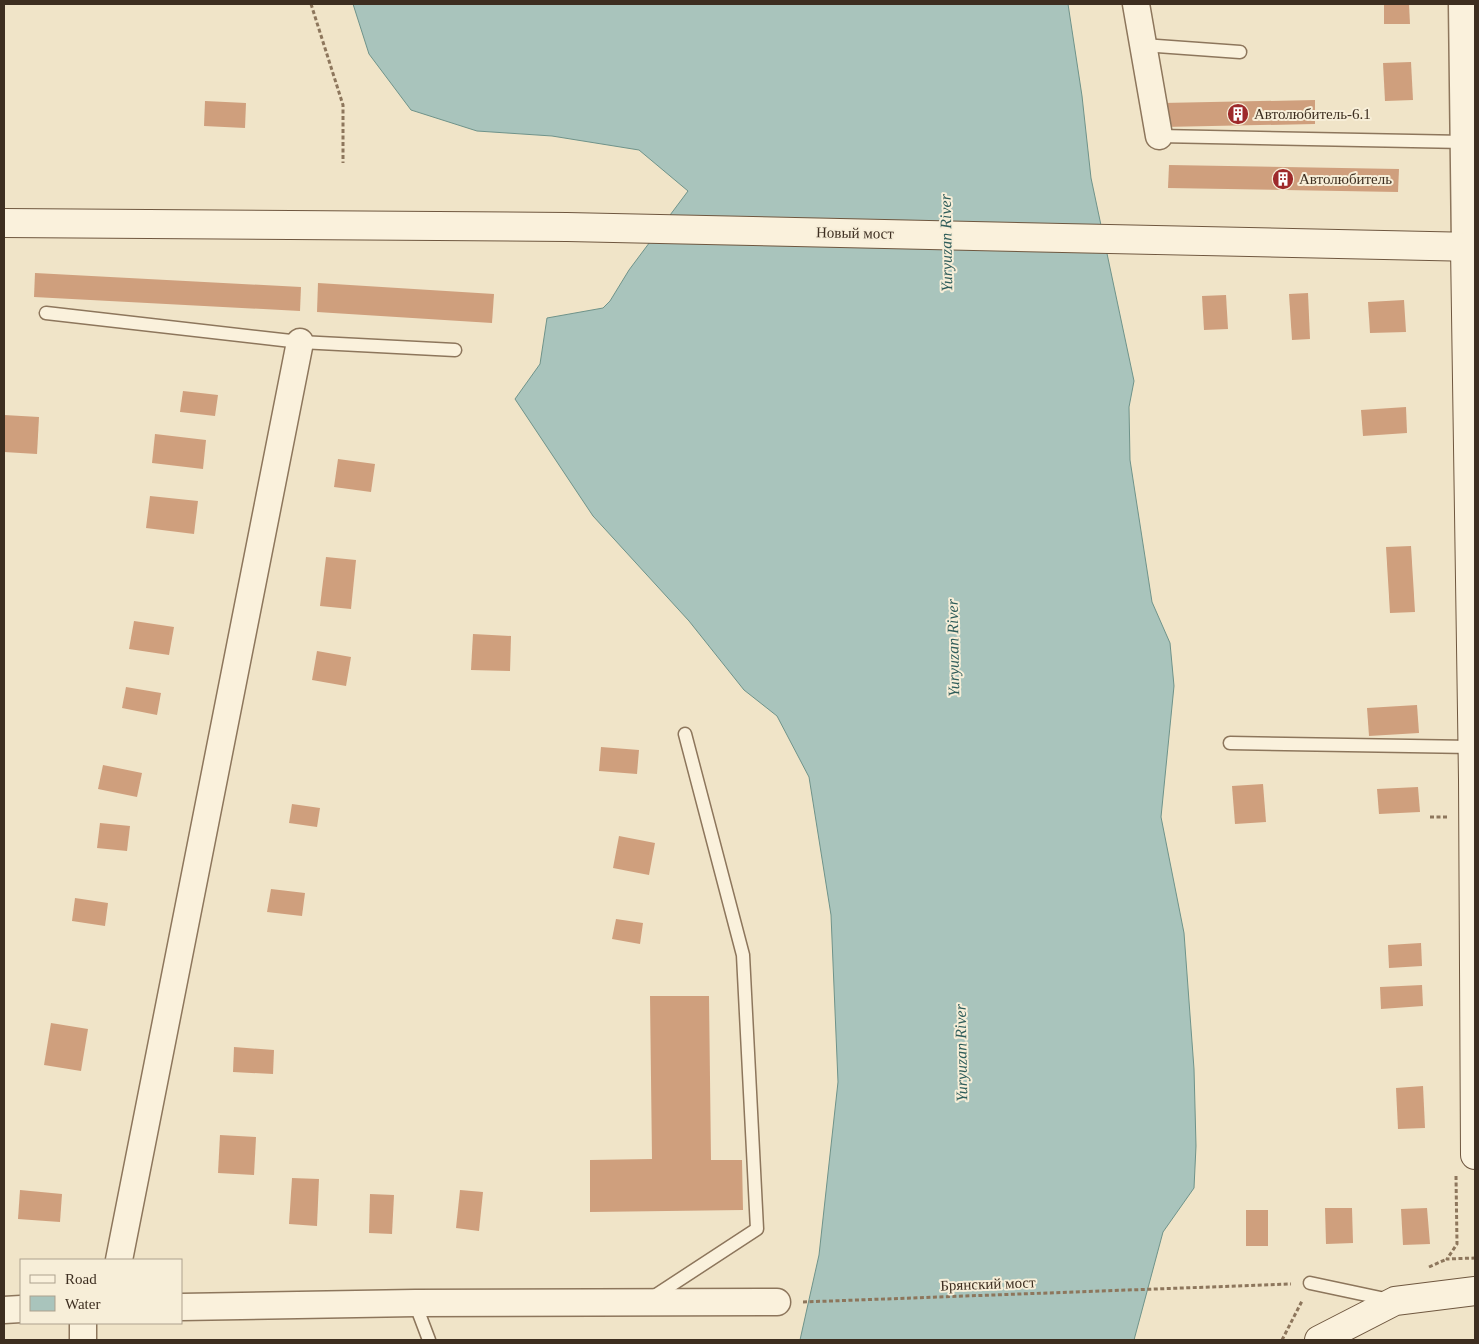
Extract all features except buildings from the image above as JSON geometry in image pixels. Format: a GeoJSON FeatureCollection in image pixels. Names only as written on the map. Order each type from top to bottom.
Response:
{"type":"FeatureCollection","features":[{"type":"Feature","properties":{"kind":"main road","name":"Новый мост"},"geometry":{"type":"LineString","coordinates":[[4,223],[566,227],[1470,247]]}},
{"type":"Feature","properties":{"kind":"main road"},"geometry":{"type":"LineString","coordinates":[[1470,247],[1475,1155]]}},
{"type":"Feature","properties":{"kind":"main road"},"geometry":{"type":"LineString","coordinates":[[1319,1340],[1395,1301],[1475,1291]]}},
{"type":"Feature","properties":{"kind":"street"},"geometry":{"type":"LineString","coordinates":[[1136,4],[1158,136]]}},
{"type":"Feature","properties":{"kind":"street"},"geometry":{"type":"LineString","coordinates":[[1462,4],[1464,142],[1470,247]]}},
{"type":"Feature","properties":{"kind":"street"},"geometry":{"type":"LineString","coordinates":[[119,1259],[300,342]]}},
{"type":"Feature","properties":{"kind":"street"},"geometry":{"type":"LineString","coordinates":[[182,1307],[415,1303],[777,1302]]}},
{"type":"Feature","properties":{"kind":"street"},"geometry":{"type":"LineString","coordinates":[[4,1310],[20,1309]]}},
{"type":"Feature","properties":{"kind":"street"},"geometry":{"type":"LineString","coordinates":[[83,1324],[83,1340]]}},
{"type":"Feature","properties":{"kind":"lane"},"geometry":{"type":"LineString","coordinates":[[1143,45],[1240,52]]}},
{"type":"Feature","properties":{"kind":"lane"},"geometry":{"type":"LineString","coordinates":[[1158,136],[1464,142]]}},
{"type":"Feature","properties":{"kind":"lane"},"geometry":{"type":"LineString","coordinates":[[46,313],[300,342],[455,350]]}},
{"type":"Feature","properties":{"kind":"lane"},"geometry":{"type":"LineString","coordinates":[[644,1303],[757,1229],[743,955],[685,734]]}},
{"type":"Feature","properties":{"kind":"lane"},"geometry":{"type":"LineString","coordinates":[[1230,744],[1472,747]]}},
{"type":"Feature","properties":{"kind":"lane"},"geometry":{"type":"LineString","coordinates":[[1310,1283],[1395,1301]]}},
{"type":"Feature","properties":{"kind":"lane"},"geometry":{"type":"LineString","coordinates":[[415,1303],[429,1340]]}},
{"type":"Feature","properties":{"kind":"path"},"geometry":{"type":"LineString","coordinates":[[311,4],[343,105],[343,163]]}},
{"type":"Feature","properties":{"kind":"path"},"geometry":{"type":"LineString","coordinates":[[1282,1340],[1310,1283]]}},
{"type":"Feature","properties":{"kind":"path","name":"Брянский мост"},"geometry":{"type":"LineString","coordinates":[[777,1302],[1198,1288]]}},
{"type":"Feature","properties":{"kind":"water","name":"Yuryuzan River"},"geometry":{"type":"Polygon","coordinates":[[[353,4],[1068,4],[1082,96],[1091,178],[1134,381],[1129,407],[1130,460],[1152,602],[1170,643],[1174,686],[1161,817],[1184,933],[1194,1069],[1196,1146],[1194,1188],[1163,1232],[1134,1340],[800,1340],[819,1255],[838,1082],[831,915],[809,777],[777,716],[744,690],[689,621],[593,516],[515,399],[540,364],[547,318],[603,308],[610,301],[629,270],[688,191],[639,150],[552,136],[477,131],[411,110],[369,54],[353,4]]]}},
{"type":"Feature","properties":{"kind":"place","name":"Автолюбитель-6.1"},"geometry":{"type":"Point","coordinates":[1238,114]}},
{"type":"Feature","properties":{"kind":"place","name":"Автолюбитель"},"geometry":{"type":"Point","coordinates":[1283,179]}}]}
